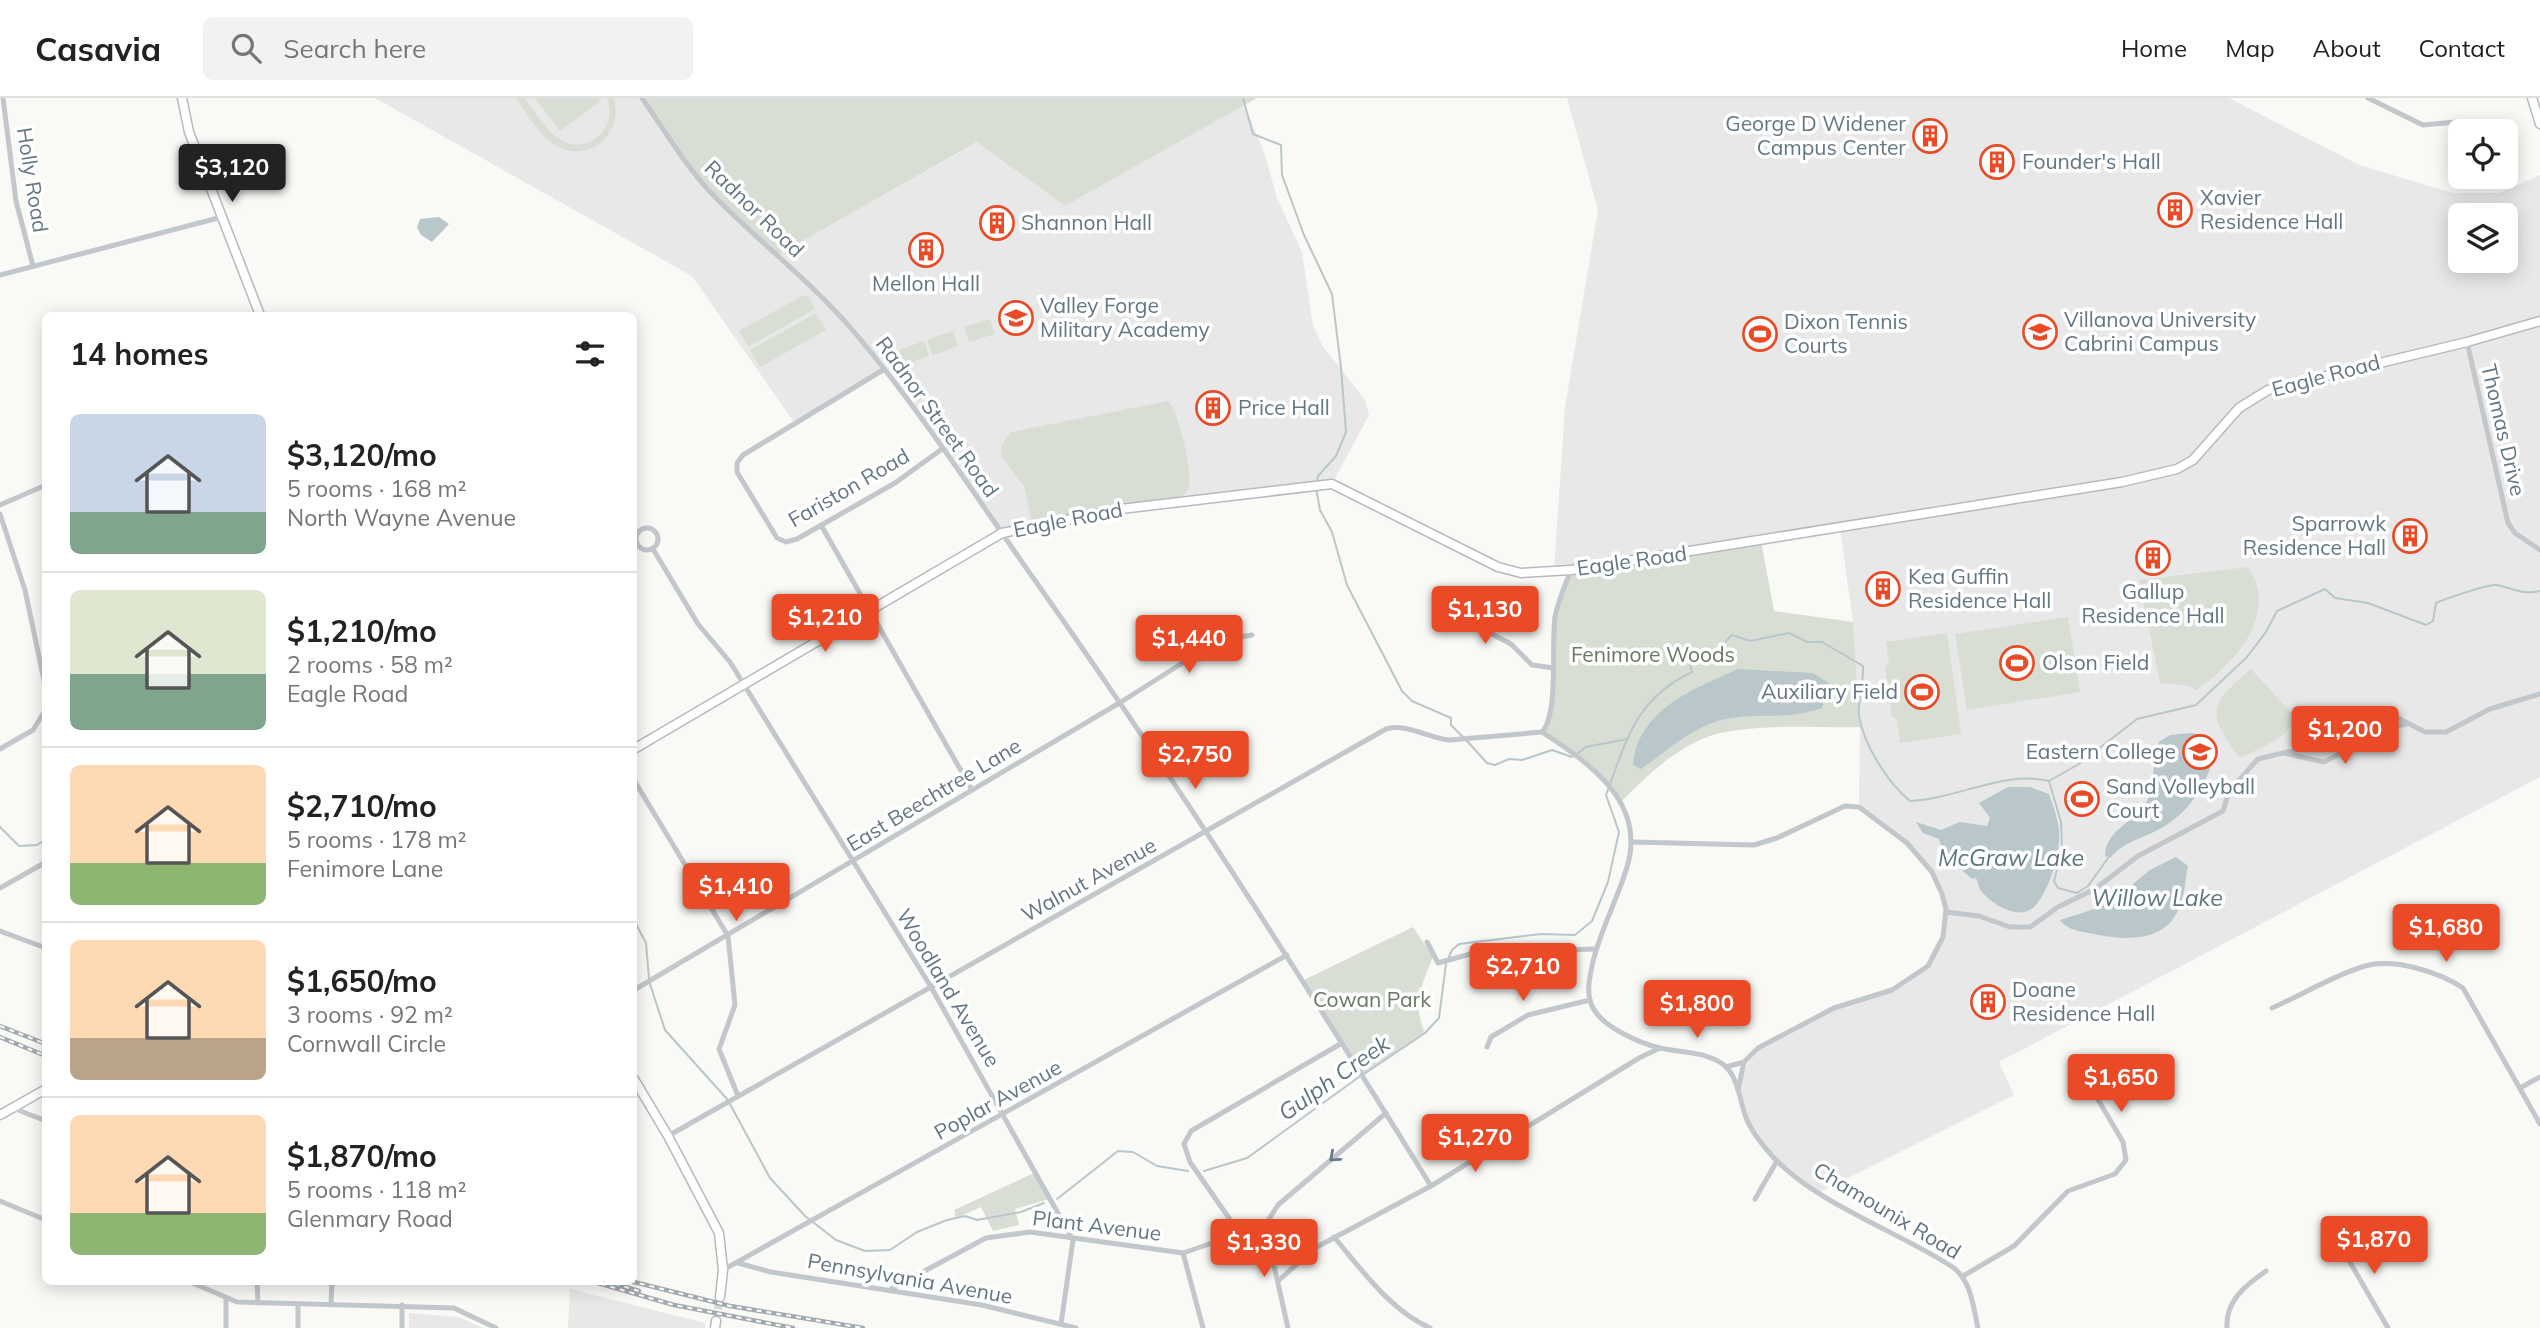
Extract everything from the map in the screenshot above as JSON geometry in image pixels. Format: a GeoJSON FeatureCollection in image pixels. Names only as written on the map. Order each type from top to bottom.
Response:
{"type":"FeatureCollection","features":[{"type":"Feature","properties":{"kind":"street","name":"Holly Road"},"geometry":{"type":"LineString","coordinates":[[4,98],[16,201],[33,266]]}},
{"type":"Feature","properties":{"kind":"street"},"geometry":{"type":"LineString","coordinates":[[182,98],[189,132],[259,312]]}},
{"type":"Feature","properties":{"kind":"street","name":"Radnor Road"},"geometry":{"type":"LineString","coordinates":[[642,98],[686,162],[715,196],[805,279],[855,333]]}},
{"type":"Feature","properties":{"kind":"street"},"geometry":{"type":"LineString","coordinates":[[2368,98],[2423,125],[2448,123]]}},
{"type":"Feature","properties":{"kind":"street"},"geometry":{"type":"LineString","coordinates":[[2532,98],[2540,124]]}},
{"type":"Feature","properties":{"kind":"street"},"geometry":{"type":"LineString","coordinates":[[0,275],[222,217]]}},
{"type":"Feature","properties":{"kind":"street","name":"Eagle Road"},"geometry":{"type":"LineString","coordinates":[[637,747],[1002,533],[1121,509],[1332,484],[1498,567],[1521,573],[1571,570],[2109,484],[2177,469],[2207,446],[2239,408],[2267,390],[2467,342],[2540,321]]}},
{"type":"Feature","properties":{"kind":"street","name":"Radnor Street Road"},"geometry":{"type":"LineString","coordinates":[[855,333],[942,449],[1121,702],[1287,956],[1431,1186]]}},
{"type":"Feature","properties":{"kind":"street","name":"Thomas Drive"},"geometry":{"type":"LineString","coordinates":[[2467,342],[2508,523],[2515,533],[2540,550]]}},
{"type":"Feature","properties":{"kind":"street","name":"Fariston Road"},"geometry":{"type":"LineString","coordinates":[[883,370],[743,455],[737,463],[737,472],[777,538],[786,542],[797,538],[895,483],[942,449]]}},
{"type":"Feature","properties":{"kind":"street"},"geometry":{"type":"LineString","coordinates":[[0,505],[42,487]]}},
{"type":"Feature","properties":{"kind":"street"},"geometry":{"type":"LineString","coordinates":[[0,514],[23,579],[42,671]]}},
{"type":"Feature","properties":{"kind":"street"},"geometry":{"type":"LineString","coordinates":[[821,525],[972,790]]}},
{"type":"Feature","properties":{"kind":"street"},"geometry":{"type":"LineString","coordinates":[[649,528],[658,535],[653,549],[642,549],[637,543],[637,536],[642,530],[649,528]]}},
{"type":"Feature","properties":{"kind":"street","name":"Woodland Avenue"},"geometry":{"type":"LineString","coordinates":[[653,549],[698,624],[720,648],[855,861],[931,987],[1073,1240]]}},
{"type":"Feature","properties":{"kind":"street"},"geometry":{"type":"LineString","coordinates":[[1571,570],[1555,618],[1552,698],[1546,728],[1542,732],[1585,761],[1609,786],[1628,816],[1632,842],[1627,867],[1595,949],[1588,991],[1590,1000],[1602,1020],[1660,1048],[1701,1055],[1726,1067],[1744,1062],[1758,1048],[1834,1008],[1892,990],[1913,979],[1928,966],[1943,937],[1946,912],[1932,872],[1907,843],[1859,807],[1845,806],[1777,838],[1754,845],[1632,842]]}},
{"type":"Feature","properties":{"kind":"street"},"geometry":{"type":"LineString","coordinates":[[1438,599],[1442,608],[1511,644],[1532,664],[1554,668]]}},
{"type":"Feature","properties":{"kind":"street","name":"East Beechtree Lane"},"geometry":{"type":"LineString","coordinates":[[637,988],[1121,702],[1217,641],[1252,635]]}},
{"type":"Feature","properties":{"kind":"street"},"geometry":{"type":"LineString","coordinates":[[1946,912],[1979,916],[2010,927],[2030,926],[2058,906],[2095,890],[2138,856],[2223,811],[2229,791],[2258,759],[2312,746],[2378,713],[2396,717],[2426,732],[2446,732],[2490,709],[2540,694]]}},
{"type":"Feature","properties":{"kind":"street"},"geometry":{"type":"LineString","coordinates":[[0,749],[33,730],[42,715]]}},
{"type":"Feature","properties":{"kind":"street"},"geometry":{"type":"LineString","coordinates":[[2282,752],[2324,762],[2391,727],[2407,724]]}},
{"type":"Feature","properties":{"kind":"street","name":"Walnut Avenue"},"geometry":{"type":"LineString","coordinates":[[668,1136],[1386,729],[1399,725],[1435,739],[1450,740],[1542,732]]}},
{"type":"Feature","properties":{"kind":"street"},"geometry":{"type":"LineString","coordinates":[[637,785],[728,936],[735,1005],[719,1049],[738,1096]]}},
{"type":"Feature","properties":{"kind":"street"},"geometry":{"type":"LineString","coordinates":[[0,888],[42,864]]}},
{"type":"Feature","properties":{"kind":"street"},"geometry":{"type":"LineString","coordinates":[[0,931],[42,947]]}},
{"type":"Feature","properties":{"kind":"street"},"geometry":{"type":"LineString","coordinates":[[1427,942],[1438,964],[1450,958],[1474,953],[1595,949]]}},
{"type":"Feature","properties":{"kind":"street","name":"Poplar Avenue"},"geometry":{"type":"LineString","coordinates":[[723,1270],[1287,956]]}},
{"type":"Feature","properties":{"kind":"street"},"geometry":{"type":"LineString","coordinates":[[2272,1008],[2365,966],[2399,966],[2445,977],[2463,988],[2540,1124]]}},
{"type":"Feature","properties":{"kind":"street"},"geometry":{"type":"LineString","coordinates":[[1488,1047],[1491,1037],[1528,1015],[1590,1000]]}},
{"type":"Feature","properties":{"kind":"street"},"geometry":{"type":"LineString","coordinates":[[1238,1231],[1190,1161],[1184,1144],[1191,1131],[1342,1043]]}},
{"type":"Feature","properties":{"kind":"street"},"geometry":{"type":"LineString","coordinates":[[1278,1281],[1315,1248],[1431,1186],[1639,1058],[1660,1048]]}},
{"type":"Feature","properties":{"kind":"street"},"geometry":{"type":"LineString","coordinates":[[1738,1090],[1744,1062]]}},
{"type":"Feature","properties":{"kind":"street","name":"Chamounix Road"},"geometry":{"type":"LineString","coordinates":[[1726,1067],[1738,1090],[1747,1120],[1777,1161],[1820,1192],[1944,1261],[1963,1276],[1978,1328]]}},
{"type":"Feature","properties":{"kind":"street"},"geometry":{"type":"LineString","coordinates":[[2520,1088],[2540,1077]]}},
{"type":"Feature","properties":{"kind":"street"},"geometry":{"type":"LineString","coordinates":[[1963,1276],[2014,1246],[2068,1191],[2115,1174],[2126,1160],[2123,1142],[2085,1079]]}},
{"type":"Feature","properties":{"kind":"street"},"geometry":{"type":"LineString","coordinates":[[637,1084],[719,1233],[723,1270],[720,1297]]}},
{"type":"Feature","properties":{"kind":"street"},"geometry":{"type":"LineString","coordinates":[[0,1115],[42,1090]]}},
{"type":"Feature","properties":{"kind":"street"},"geometry":{"type":"LineString","coordinates":[[13,1108],[42,1119]]}},
{"type":"Feature","properties":{"kind":"street"},"geometry":{"type":"LineString","coordinates":[[1288,1328],[1265,1225],[1278,1205],[1386,1113]]}},
{"type":"Feature","properties":{"kind":"street"},"geometry":{"type":"LineString","coordinates":[[1755,1199],[1777,1161]]}},
{"type":"Feature","properties":{"kind":"street"},"geometry":{"type":"LineString","coordinates":[[0,1201],[42,1218]]}},
{"type":"Feature","properties":{"kind":"street","name":"Plant Avenue"},"geometry":{"type":"LineString","coordinates":[[891,1289],[986,1238],[1030,1232],[1183,1253],[1238,1231],[1265,1225]]}},
{"type":"Feature","properties":{"kind":"street"},"geometry":{"type":"LineString","coordinates":[[1334,1237],[1384,1295],[1417,1322],[1430,1328]]}},
{"type":"Feature","properties":{"kind":"street"},"geometry":{"type":"LineString","coordinates":[[2336,1238],[2388,1328]]}},
{"type":"Feature","properties":{"kind":"street"},"geometry":{"type":"LineString","coordinates":[[1061,1324],[1073,1240]]}},
{"type":"Feature","properties":{"kind":"street"},"geometry":{"type":"LineString","coordinates":[[1183,1253],[1203,1328]]}},
{"type":"Feature","properties":{"kind":"street","name":"Pennsylvania Avenue"},"geometry":{"type":"LineString","coordinates":[[737,1263],[771,1272],[982,1305],[1076,1328]]}},
{"type":"Feature","properties":{"kind":"street"},"geometry":{"type":"LineString","coordinates":[[2227,1328],[2228,1311],[2235,1298],[2245,1285],[2266,1270]]}},
{"type":"Feature","properties":{"kind":"street"},"geometry":{"type":"LineString","coordinates":[[197,1285],[226,1298],[258,1303],[454,1308],[496,1328]]}},
{"type":"Feature","properties":{"kind":"street"},"geometry":{"type":"LineString","coordinates":[[257,1285],[258,1303]]}},
{"type":"Feature","properties":{"kind":"street"},"geometry":{"type":"LineString","coordinates":[[331,1285],[331,1304]]}},
{"type":"Feature","properties":{"kind":"street"},"geometry":{"type":"LineString","coordinates":[[226,1298],[226,1328]]}},
{"type":"Feature","properties":{"kind":"street"},"geometry":{"type":"LineString","coordinates":[[298,1304],[298,1328]]}},
{"type":"Feature","properties":{"kind":"street"},"geometry":{"type":"LineString","coordinates":[[402,1305],[402,1328]]}},
{"type":"Feature","properties":{"kind":"shaded area","name":"Valley Forge Military Academy"},"geometry":{"type":"Polygon","coordinates":[[[375,98],[642,98],[778,255],[978,142],[1065,206],[1244,105],[1264,152],[1277,198],[1302,252],[1313,326],[1322,345],[1365,400],[1369,415],[1332,484],[1121,509],[1002,533],[884,371],[796,425],[692,276],[375,98]]]}},
{"type":"Feature","properties":{"kind":"shaded area"},"geometry":{"type":"Polygon","coordinates":[[[1567,98],[2229,98],[2359,165],[2453,193],[2499,193],[2518,189],[2518,185],[2540,175],[2540,777],[1999,1062],[2014,1095],[1820,1192],[1777,1161],[1747,1120],[1738,1090],[1747,1065],[1761,1046],[1834,1008],[1892,990],[1928,966],[1943,937],[1946,909],[1932,872],[1907,843],[1859,807],[1860,727],[1853,622],[1840,528],[1554,571],[1565,407],[1598,210],[1567,98]]]}},
{"type":"Feature","properties":{"kind":"shaded area"},"geometry":{"type":"Polygon","coordinates":[[[570,1289],[705,1323],[705,1328],[568,1328],[570,1289]]]}},
{"type":"Feature","properties":{"kind":"shaded area"},"geometry":{"type":"Polygon","coordinates":[[[409,1313],[458,1317],[483,1328],[409,1328],[409,1313]]]}},
{"type":"Feature","properties":{"kind":"green space"},"geometry":{"type":"Polygon","coordinates":[[[516,98],[525,98],[550,132],[572,144],[582,144],[599,136],[609,119],[607,98],[614,98],[614,123],[609,134],[591,148],[568,150],[555,145],[544,136],[516,98]]]}},
{"type":"Feature","properties":{"kind":"green space"},"geometry":{"type":"Polygon","coordinates":[[[535,98],[599,98],[601,101],[560,131],[535,98]]]}},
{"type":"Feature","properties":{"kind":"green space"},"geometry":{"type":"Polygon","coordinates":[[[642,98],[1257,98],[1065,206],[977,142],[778,255],[700,180],[642,98]]]}},
{"type":"Feature","properties":{"kind":"green space"},"geometry":{"type":"Polygon","coordinates":[[[802,296],[808,296],[815,309],[748,347],[739,331],[802,296]]]}},
{"type":"Feature","properties":{"kind":"green space"},"geometry":{"type":"Polygon","coordinates":[[[816,313],[826,330],[760,367],[750,350],[816,313]]]}},
{"type":"Feature","properties":{"kind":"green space"},"geometry":{"type":"Polygon","coordinates":[[[990,319],[995,334],[969,342],[964,327],[990,319]]]}},
{"type":"Feature","properties":{"kind":"green space"},"geometry":{"type":"Polygon","coordinates":[[[953,331],[958,346],[933,355],[927,340],[953,331]]]}},
{"type":"Feature","properties":{"kind":"green space"},"geometry":{"type":"Polygon","coordinates":[[[924,341],[929,356],[904,365],[899,350],[924,341]]]}},
{"type":"Feature","properties":{"kind":"green space"},"geometry":{"type":"Polygon","coordinates":[[[1168,401],[1176,416],[1187,455],[1189,486],[1183,496],[1032,522],[1024,486],[1001,456],[1002,444],[1011,432],[1168,401]]]}},
{"type":"Feature","properties":{"kind":"green space","name":"Fenimore Woods"},"geometry":{"type":"Polygon","coordinates":[[[1761,541],[1774,611],[1853,622],[1860,727],[1763,728],[1731,731],[1699,740],[1671,757],[1621,802],[1585,761],[1542,732],[1552,697],[1555,618],[1571,570],[1761,541]]]}},
{"type":"Feature","properties":{"kind":"green space"},"geometry":{"type":"Polygon","coordinates":[[[2248,567],[2257,585],[2259,602],[2256,620],[2238,652],[2196,690],[2189,686],[2160,683],[2139,580],[2248,567]]]}},
{"type":"Feature","properties":{"kind":"green space","name":"Olson Field"},"geometry":{"type":"Polygon","coordinates":[[[2068,617],[2080,692],[1967,710],[1955,634],[2068,617]]]}},
{"type":"Feature","properties":{"kind":"green space","name":"Auxiliary Field"},"geometry":{"type":"Polygon","coordinates":[[[1947,633],[1961,734],[1900,743],[1897,720],[1892,716],[1885,669],[1889,663],[1886,642],[1947,633]]]}},
{"type":"Feature","properties":{"kind":"green space"},"geometry":{"type":"Polygon","coordinates":[[[2251,669],[2296,718],[2293,725],[2280,736],[2240,758],[2221,730],[2217,710],[2227,692],[2251,669]]]}},
{"type":"Feature","properties":{"kind":"green space","name":"Sand Volleyball Court"},"geometry":{"type":"Polygon","coordinates":[[[2093,785],[2095,811],[2071,813],[2069,787],[2093,785]]]}},
{"type":"Feature","properties":{"kind":"green space","name":"Cowan Park"},"geometry":{"type":"Polygon","coordinates":[[[1413,927],[1433,957],[1420,994],[1419,1013],[1425,1033],[1362,1075],[1304,980],[1413,927]]]}},
{"type":"Feature","properties":{"kind":"green space"},"geometry":{"type":"Polygon","coordinates":[[[1034,1173],[1049,1199],[1015,1209],[1019,1225],[993,1231],[981,1207],[956,1218],[954,1210],[1034,1173]]]}},
{"type":"Feature","properties":{"kind":"water"},"geometry":{"type":"Polygon","coordinates":[[[439,217],[449,224],[432,242],[421,235],[417,227],[420,219],[439,217]]]}},
{"type":"Feature","properties":{"kind":"water"},"geometry":{"type":"Polygon","coordinates":[[[1738,669],[1813,673],[1829,683],[1822,708],[1798,714],[1717,721],[1683,739],[1641,769],[1633,765],[1637,746],[1645,729],[1657,715],[1687,693],[1738,669]]]}},
{"type":"Feature","properties":{"kind":"water"},"geometry":{"type":"Polygon","coordinates":[[[2170,735],[2204,735],[2215,749],[2208,774],[2195,797],[2167,824],[2126,845],[2110,858],[2105,856],[2109,840],[2139,812],[2148,799],[2159,742],[2170,735]]]}},
{"type":"Feature","properties":{"kind":"water","name":"McGraw Lake"},"geometry":{"type":"Polygon","coordinates":[[[2008,787],[2030,787],[2049,794],[2059,831],[2056,860],[2045,892],[2034,907],[2021,912],[2007,910],[1987,897],[1981,891],[1976,878],[1972,879],[1963,871],[1956,858],[1945,857],[1939,839],[1923,833],[1916,822],[1941,830],[1960,822],[1987,826],[1990,818],[1979,803],[2008,787]]]}},
{"type":"Feature","properties":{"kind":"water","name":"Willow Lake"},"geometry":{"type":"Polygon","coordinates":[[[2176,857],[2188,866],[2182,899],[2175,916],[2168,925],[2158,931],[2136,938],[2111,937],[2073,929],[2060,920],[2120,899],[2133,890],[2133,884],[2150,870],[2176,857]]]}},
{"type":"Feature","properties":{"kind":"waterway"},"geometry":{"type":"LineString","coordinates":[[1243,98],[1253,134],[1281,145],[1282,175],[1304,235],[1332,294],[1346,432],[1336,456],[1318,476],[1317,483]]}},
{"type":"Feature","properties":{"kind":"waterway"},"geometry":{"type":"LineString","coordinates":[[1316,488],[1320,510],[1332,532],[1347,585],[1402,691],[1412,701],[1451,718],[1451,725],[1463,737]]}},
{"type":"Feature","properties":{"kind":"waterway","name":"Gulph Creek"},"geometry":{"type":"LineString","coordinates":[[1448,959],[1459,944],[1541,934],[1575,935],[1592,921],[1608,882],[1619,832],[1606,795],[1627,739],[1635,723],[1657,695],[1692,672],[1689,660],[1712,655],[1732,635],[1750,641],[1789,633],[1807,642],[1822,642],[1863,666],[1859,716],[1866,739],[1893,784],[1910,801],[2015,779],[2049,781],[2079,764],[2137,719],[2196,705],[2247,657],[2266,632],[2277,611],[2325,589],[2335,598],[2368,603],[2426,625],[2433,621],[2436,603],[2476,589],[2496,585],[2522,592],[2540,591]]}},
{"type":"Feature","properties":{"kind":"waterway"},"geometry":{"type":"LineString","coordinates":[[1577,754],[1586,747],[1627,739]]}},
{"type":"Feature","properties":{"kind":"waterway"},"geometry":{"type":"LineString","coordinates":[[1467,741],[1487,763],[1495,765],[1509,759],[1522,760],[1552,750],[1572,757]]}},
{"type":"Feature","properties":{"kind":"waterway"},"geometry":{"type":"LineString","coordinates":[[2049,781],[2061,822],[2062,850],[2054,881],[2058,888],[2077,893],[2088,886],[2108,858]]}},
{"type":"Feature","properties":{"kind":"waterway","name":"Gulph Creek"},"geometry":{"type":"LineString","coordinates":[[0,827],[19,846],[37,845],[42,842]]}},
{"type":"Feature","properties":{"kind":"waterway","name":"Gulph Creek"},"geometry":{"type":"LineString","coordinates":[[637,926],[646,943],[649,979]]}},
{"type":"Feature","properties":{"kind":"waterway","name":"Gulph Creek"},"geometry":{"type":"LineString","coordinates":[[1364,1074],[1425,1033],[1439,1018],[1446,964]]}},
{"type":"Feature","properties":{"kind":"waterway","name":"Gulph Creek"},"geometry":{"type":"LineString","coordinates":[[650,984],[665,1030],[727,1099]]}},
{"type":"Feature","properties":{"kind":"waterway","name":"Gulph Creek"},"geometry":{"type":"LineString","coordinates":[[1204,1171],[1247,1158],[1359,1077]]}},
{"type":"Feature","properties":{"kind":"waterway","name":"Gulph Creek"},"geometry":{"type":"LineString","coordinates":[[730,1104],[770,1178],[805,1216],[836,1240],[865,1251],[890,1250],[917,1232],[947,1220],[965,1216],[977,1220],[1021,1212],[1044,1203]]}},
{"type":"Feature","properties":{"kind":"waterway","name":"Gulph Creek"},"geometry":{"type":"LineString","coordinates":[[1057,1199],[1118,1151],[1133,1152],[1157,1166],[1188,1171]]}},
{"type":"Feature","properties":{"kind":"tunnel"},"geometry":{"type":"LineString","coordinates":[[716,1321],[720,1297]]}},
{"type":"Feature","properties":{"kind":"railway"},"geometry":{"type":"LineString","coordinates":[[0,1026],[42,1042]]}},
{"type":"Feature","properties":{"kind":"railway"},"geometry":{"type":"LineString","coordinates":[[0,1037],[42,1054]]}},
{"type":"Feature","properties":{"kind":"railway"},"geometry":{"type":"LineString","coordinates":[[637,1283],[730,1306],[863,1328]]}},
{"type":"Feature","properties":{"kind":"railway"},"geometry":{"type":"LineString","coordinates":[[605,1285],[674,1305],[793,1328]]}},
{"type":"Feature","properties":{"kind":"railway"},"geometry":{"type":"LineString","coordinates":[[619,1285],[639,1291]]}},
{"type":"Feature","properties":{"kind":"place","name":"George D Widener Campus Center"},"geometry":{"type":"Point","coordinates":[1930,136]}},
{"type":"Feature","properties":{"kind":"place","name":"Founder's Hall"},"geometry":{"type":"Point","coordinates":[1997,162]}},
{"type":"Feature","properties":{"kind":"place","name":"Xavier Residence Hall"},"geometry":{"type":"Point","coordinates":[2175,210]}},
{"type":"Feature","properties":{"kind":"place","name":"Shannon Hall"},"geometry":{"type":"Point","coordinates":[997,223]}},
{"type":"Feature","properties":{"kind":"place","name":"Mellon Hall"},"geometry":{"type":"Point","coordinates":[926,250]}},
{"type":"Feature","properties":{"kind":"place","name":"Valley Forge Military Academy"},"geometry":{"type":"Point","coordinates":[1016,318]}},
{"type":"Feature","properties":{"kind":"place","name":"Villanova University Cabrini Campus"},"geometry":{"type":"Point","coordinates":[2040,332]}},
{"type":"Feature","properties":{"kind":"place","name":"Dixon Tennis Courts"},"geometry":{"type":"Point","coordinates":[1760,334]}},
{"type":"Feature","properties":{"kind":"place","name":"Price Hall"},"geometry":{"type":"Point","coordinates":[1213,408]}},
{"type":"Feature","properties":{"kind":"place","name":"Sparrowk Residence Hall"},"geometry":{"type":"Point","coordinates":[2410,536]}},
{"type":"Feature","properties":{"kind":"place","name":"Gallup Residence Hall"},"geometry":{"type":"Point","coordinates":[2153,558]}},
{"type":"Feature","properties":{"kind":"place","name":"Kea Guffin Residence Hall"},"geometry":{"type":"Point","coordinates":[1883,589]}},
{"type":"Feature","properties":{"kind":"place","name":"Olson Field"},"geometry":{"type":"Point","coordinates":[2017,663]}},
{"type":"Feature","properties":{"kind":"place","name":"Auxiliary Field"},"geometry":{"type":"Point","coordinates":[1922,692]}},
{"type":"Feature","properties":{"kind":"place","name":"Eastern College"},"geometry":{"type":"Point","coordinates":[2200,752]}},
{"type":"Feature","properties":{"kind":"place","name":"Sand Volleyball Court"},"geometry":{"type":"Point","coordinates":[2082,799]}},
{"type":"Feature","properties":{"kind":"place","name":"Doane Residence Hall"},"geometry":{"type":"Point","coordinates":[1988,1002]}}]}
